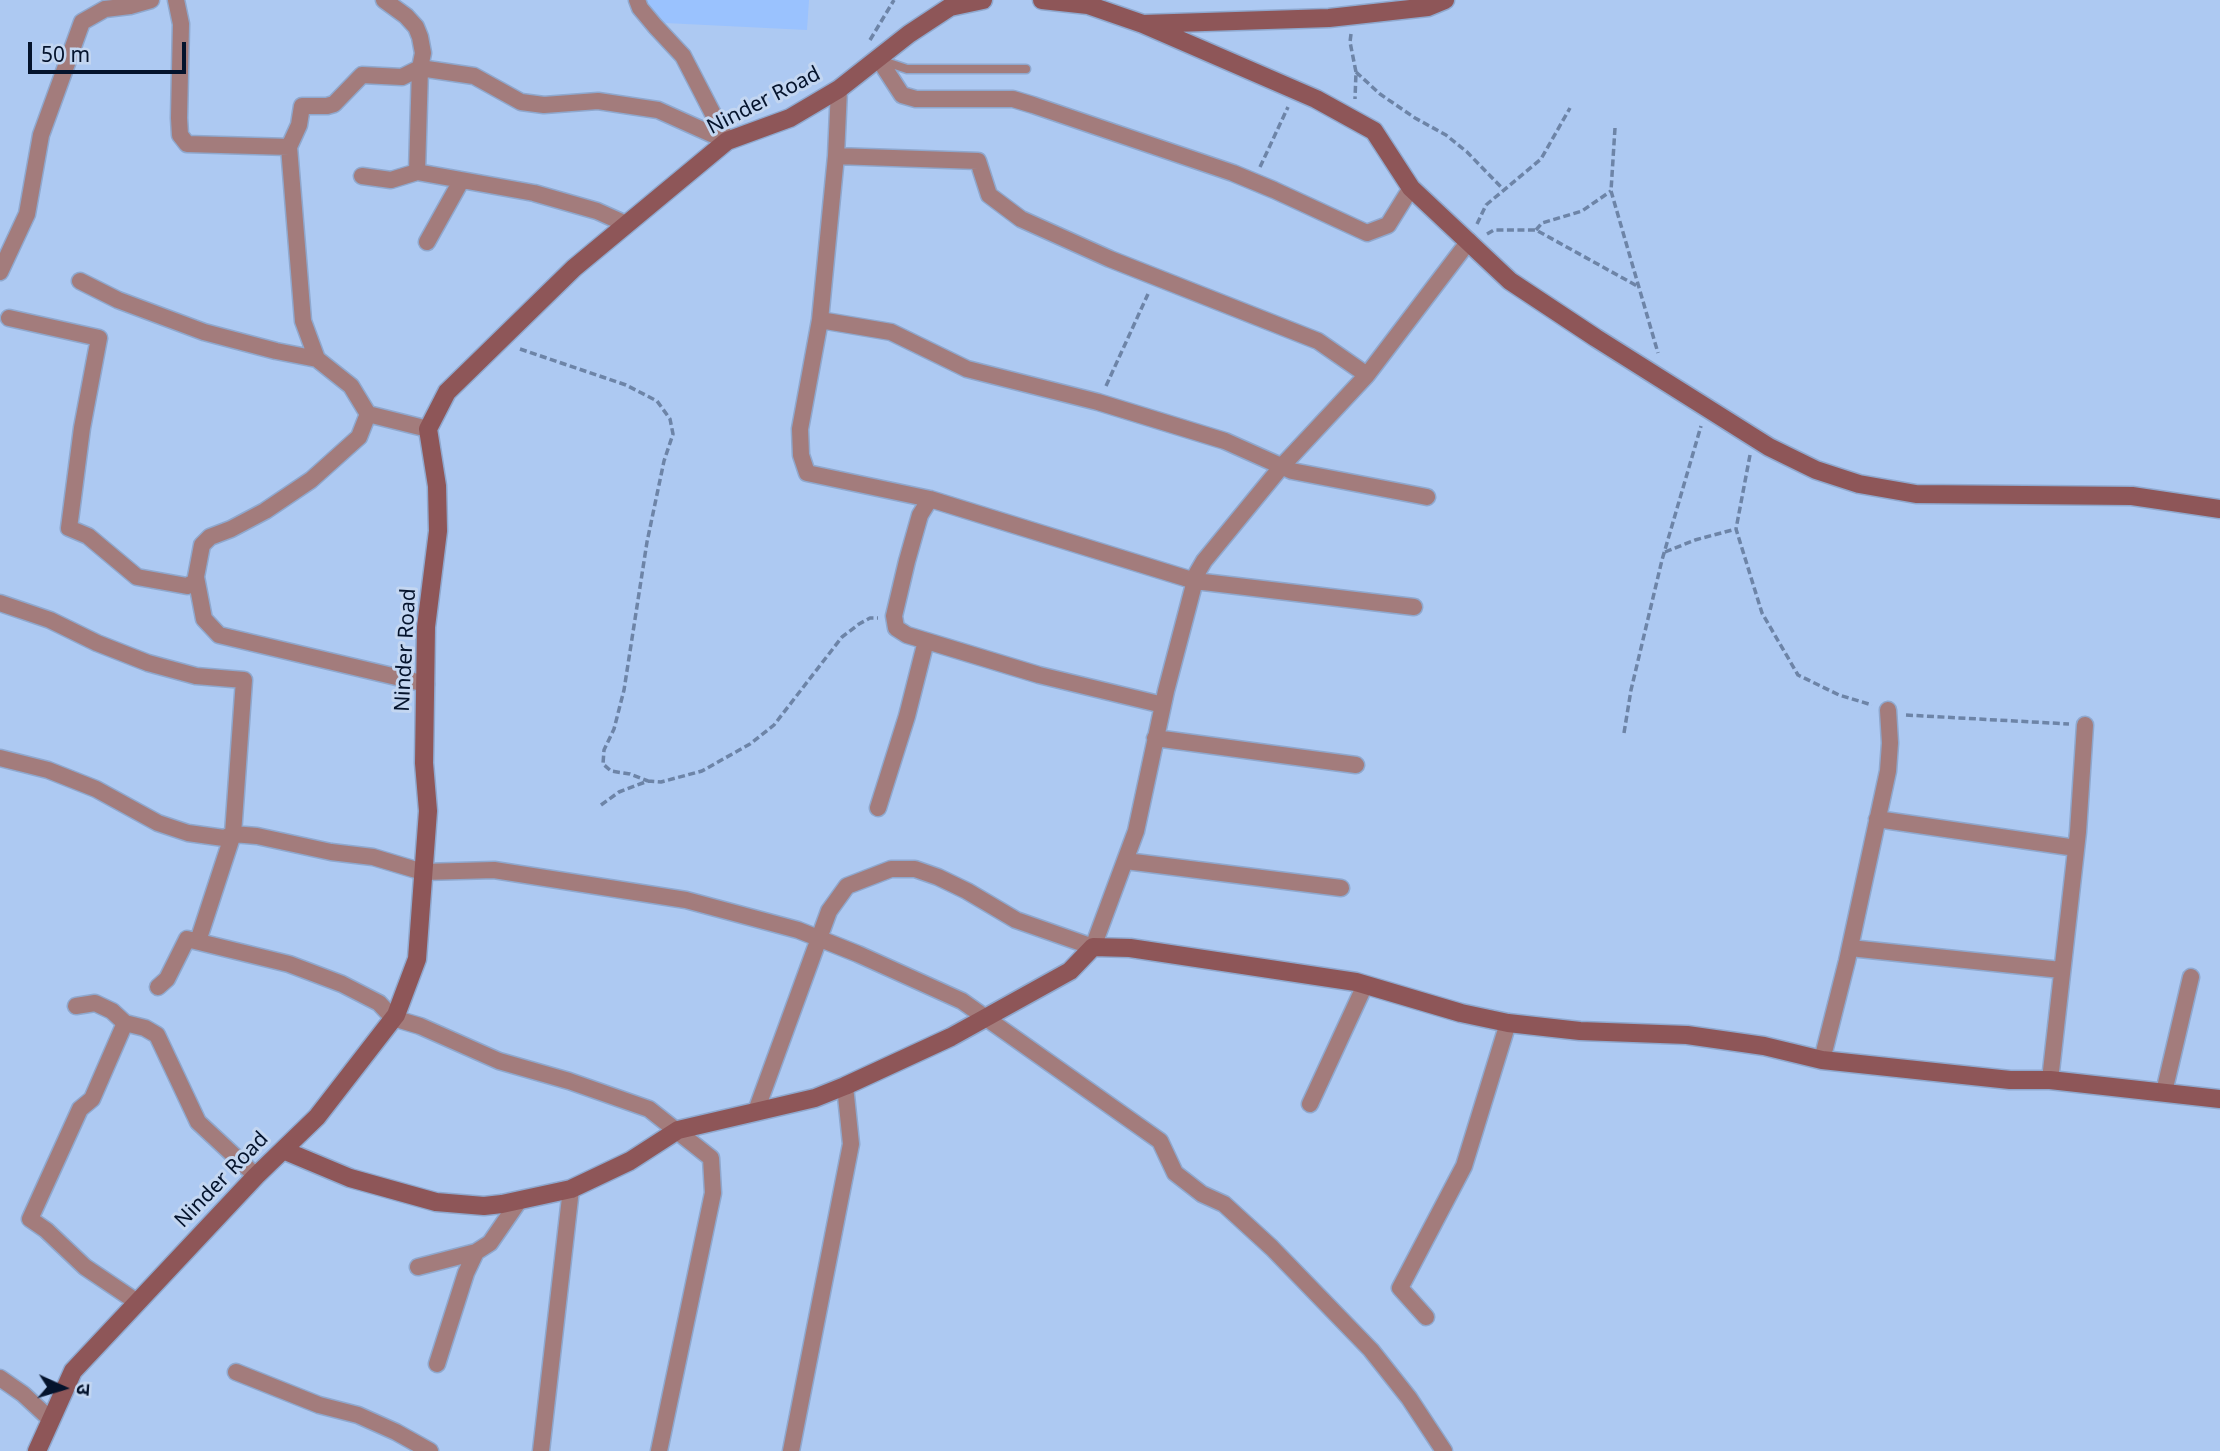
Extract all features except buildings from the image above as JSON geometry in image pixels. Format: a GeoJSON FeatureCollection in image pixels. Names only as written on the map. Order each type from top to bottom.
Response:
{"type":"FeatureCollection","features":[{"type":"Feature","properties":{"kind":"street"},"geometry":{"type":"LineString","coordinates":[[0,272],[27,214],[41,135],[82,22],[105,9],[151,0]]}},
{"type":"Feature","properties":{"kind":"street"},"geometry":{"type":"LineString","coordinates":[[176,0],[181,24],[180,135],[187,144],[289,147]]}},
{"type":"Feature","properties":{"kind":"street"},"geometry":{"type":"LineString","coordinates":[[384,0],[416,27],[423,53],[419,68],[418,172]]}},
{"type":"Feature","properties":{"kind":"street"},"geometry":{"type":"LineString","coordinates":[[636,0],[654,26],[683,55],[727,141]]}},
{"type":"Feature","properties":{"kind":"street","name":"Ninder Road"},"geometry":{"type":"LineString","coordinates":[[37,1451],[74,1371],[256,1176],[317,1116],[393,1018],[416,959],[428,811],[424,763],[426,627],[438,531],[437,486],[428,429],[447,392],[574,268],[727,141],[790,118],[839,89],[909,34],[950,7],[982,0]]}},
{"type":"Feature","properties":{"kind":"street"},"geometry":{"type":"LineString","coordinates":[[1042,0],[1088,5],[1143,23],[1296,90],[1374,131],[1411,188],[1510,281],[1769,447],[1816,470],[1858,484],[1916,494],[2132,496],[2220,509]]}},
{"type":"Feature","properties":{"kind":"street"},"geometry":{"type":"LineString","coordinates":[[1143,23],[1309,19],[1428,7],[1445,0]]}},
{"type":"Feature","properties":{"kind":"street"},"geometry":{"type":"LineString","coordinates":[[878,58],[902,95],[916,99],[1013,99],[1253,181],[1367,233],[1388,225],[1411,188]]}},
{"type":"Feature","properties":{"kind":"street"},"geometry":{"type":"LineString","coordinates":[[317,359],[303,321],[289,147],[299,125],[302,106],[334,104],[362,75],[402,77],[419,68],[474,76],[521,102],[544,105],[598,101],[659,110],[727,141]]}},
{"type":"Feature","properties":{"kind":"street"},"geometry":{"type":"LineString","coordinates":[[839,89],[836,156],[820,320],[800,429],[801,455],[807,473],[930,499],[1195,581],[1414,607]]}},
{"type":"Feature","properties":{"kind":"street"},"geometry":{"type":"LineString","coordinates":[[836,156],[978,161],[989,195],[1021,219],[1110,259],[1318,341],[1367,375]]}},
{"type":"Feature","properties":{"kind":"street"},"geometry":{"type":"LineString","coordinates":[[362,176],[391,180],[418,172],[534,193],[597,211],[626,223]]}},
{"type":"Feature","properties":{"kind":"street"},"geometry":{"type":"LineString","coordinates":[[427,242],[461,181]]}},
{"type":"Feature","properties":{"kind":"street"},"geometry":{"type":"LineString","coordinates":[[283,1150],[350,1178],[436,1202],[484,1206],[519,1201],[571,1189],[630,1161],[678,1130],[814,1098],[845,1086],[951,1037],[1070,971],[1093,947],[1136,831],[1163,705],[1195,581],[1203,561],[1283,466],[1367,375],[1469,241]]}},
{"type":"Feature","properties":{"kind":"street"},"geometry":{"type":"LineString","coordinates":[[80,281],[118,300],[204,332],[317,359],[351,386],[368,414],[428,429]]}},
{"type":"Feature","properties":{"kind":"street"},"geometry":{"type":"LineString","coordinates":[[9,318],[99,338],[82,428],[68,528],[88,536],[137,577],[187,586],[195,582],[202,545],[210,537],[265,511],[311,480],[359,437],[368,414]]}},
{"type":"Feature","properties":{"kind":"street"},"geometry":{"type":"LineString","coordinates":[[820,320],[891,332],[967,369],[1098,402],[1224,441],[1292,471],[1427,497]]}},
{"type":"Feature","properties":{"kind":"street"},"geometry":{"type":"LineString","coordinates":[[930,499],[920,515],[894,616],[896,628],[906,635],[1039,675],[1163,705]]}},
{"type":"Feature","properties":{"kind":"street"},"geometry":{"type":"LineString","coordinates":[[196,577],[204,619],[219,635],[426,684]]}},
{"type":"Feature","properties":{"kind":"street"},"geometry":{"type":"LineString","coordinates":[[0,603],[50,620],[97,643],[148,663],[197,676],[244,680],[233,834],[198,941]]}},
{"type":"Feature","properties":{"kind":"street"},"geometry":{"type":"LineString","coordinates":[[878,808],[926,641]]}},
{"type":"Feature","properties":{"kind":"street"},"geometry":{"type":"LineString","coordinates":[[1822,1059],[1850,948],[1888,771],[1888,710]]}},
{"type":"Feature","properties":{"kind":"street"},"geometry":{"type":"LineString","coordinates":[[2050,1080],[2076,848],[2085,725]]}},
{"type":"Feature","properties":{"kind":"street"},"geometry":{"type":"LineString","coordinates":[[1155,738],[1356,765]]}},
{"type":"Feature","properties":{"kind":"street"},"geometry":{"type":"LineString","coordinates":[[0,758],[48,770],[96,789],[159,823],[188,833],[224,838],[233,834],[257,836],[331,852],[373,857],[423,872],[494,870],[687,900],[785,926],[962,1001],[1160,1141],[1175,1173],[1202,1194],[1224,1204],[1272,1248],[1371,1350],[1409,1398],[1444,1451]]}},
{"type":"Feature","properties":{"kind":"street"},"geometry":{"type":"LineString","coordinates":[[1877,819],[2076,848]]}},
{"type":"Feature","properties":{"kind":"street"},"geometry":{"type":"LineString","coordinates":[[1126,861],[1342,888]]}},
{"type":"Feature","properties":{"kind":"street"},"geometry":{"type":"LineString","coordinates":[[756,1111],[829,911],[847,886],[891,869],[915,869],[939,877],[1016,920],[1093,947],[1130,948],[1365,985],[1461,1013],[1508,1023],[1580,1031],[1687,1035],[1765,1046],[1822,1059],[2220,1099]]}},
{"type":"Feature","properties":{"kind":"street"},"geometry":{"type":"LineString","coordinates":[[158,987],[167,979],[187,939],[289,964],[342,984],[379,1003],[393,1018],[420,1026],[499,1061],[569,1081],[649,1109],[711,1158],[713,1193],[659,1451]]}},
{"type":"Feature","properties":{"kind":"street"},"geometry":{"type":"LineString","coordinates":[[1850,948],[2061,970]]}},
{"type":"Feature","properties":{"kind":"street"},"geometry":{"type":"LineString","coordinates":[[2164,1092],[2191,976]]}},
{"type":"Feature","properties":{"kind":"street"},"geometry":{"type":"LineString","coordinates":[[1310,1104],[1365,985]]}},
{"type":"Feature","properties":{"kind":"street"},"geometry":{"type":"LineString","coordinates":[[76,1006],[95,1003],[112,1011],[125,1023],[145,1028],[157,1035],[198,1122],[256,1176]]}},
{"type":"Feature","properties":{"kind":"street"},"geometry":{"type":"LineString","coordinates":[[125,1023],[92,1099],[80,1109],[30,1219],[46,1230],[85,1267],[137,1302]]}},
{"type":"Feature","properties":{"kind":"street"},"geometry":{"type":"LineString","coordinates":[[1426,1317],[1400,1287],[1464,1166],[1508,1023]]}},
{"type":"Feature","properties":{"kind":"street"},"geometry":{"type":"LineString","coordinates":[[791,1451],[850,1144],[845,1086]]}},
{"type":"Feature","properties":{"kind":"street"},"geometry":{"type":"LineString","coordinates":[[541,1451],[571,1189]]}},
{"type":"Feature","properties":{"kind":"street"},"geometry":{"type":"LineString","coordinates":[[418,1267],[477,1252],[490,1243],[519,1201]]}},
{"type":"Feature","properties":{"kind":"street"},"geometry":{"type":"LineString","coordinates":[[437,1364],[466,1273],[477,1252]]}},
{"type":"Feature","properties":{"kind":"street"},"geometry":{"type":"LineString","coordinates":[[236,1372],[319,1405],[358,1415],[397,1432],[430,1451]]}},
{"type":"Feature","properties":{"kind":"street"},"geometry":{"type":"LineString","coordinates":[[0,1378],[23,1394],[51,1420]]}},
{"type":"Feature","properties":{"kind":"lane"},"geometry":{"type":"LineString","coordinates":[[878,58],[907,69],[1026,68]]}},
{"type":"Feature","properties":{"kind":"path"},"geometry":{"type":"LineString","coordinates":[[1351,119],[1357,88],[1350,42],[1353,21],[1358,13]]}},
{"type":"Feature","properties":{"kind":"path"},"geometry":{"type":"LineString","coordinates":[[1356,72],[1415,118],[1446,135],[1467,152],[1504,190]]}},
{"type":"Feature","properties":{"kind":"path"},"geometry":{"type":"LineString","coordinates":[[1253,181],[1296,90]]}},
{"type":"Feature","properties":{"kind":"path"},"geometry":{"type":"LineString","coordinates":[[1469,241],[1486,205],[1541,159],[1570,108]]}},
{"type":"Feature","properties":{"kind":"path"},"geometry":{"type":"LineString","coordinates":[[1615,128],[1611,191],[1668,381]]}},
{"type":"Feature","properties":{"kind":"path"},"geometry":{"type":"LineString","coordinates":[[1536,230],[1542,223],[1582,211],[1611,191]]}},
{"type":"Feature","properties":{"kind":"path"},"geometry":{"type":"LineString","coordinates":[[1469,241],[1494,230],[1536,230],[1639,287]]}},
{"type":"Feature","properties":{"kind":"path"},"geometry":{"type":"LineString","coordinates":[[1098,402],[1156,276]]}},
{"type":"Feature","properties":{"kind":"path"},"geometry":{"type":"LineString","coordinates":[[498,343],[626,385],[657,401],[670,419],[673,433],[664,461],[647,542],[624,691],[614,729],[604,750],[603,764],[611,771],[661,782],[702,771],[750,744],[774,724],[842,636],[870,618],[894,616]]}},
{"type":"Feature","properties":{"kind":"path"},"geometry":{"type":"LineString","coordinates":[[1624,733],[1631,690],[1664,552],[1707,407]]}},
{"type":"Feature","properties":{"kind":"path"},"geometry":{"type":"LineString","coordinates":[[1753,437],[1736,529],[1762,613],[1798,675],[1839,695],[1910,716],[2085,725]]}},
{"type":"Feature","properties":{"kind":"path"},"geometry":{"type":"LineString","coordinates":[[1664,552],[1736,529]]}},
{"type":"Feature","properties":{"kind":"path"},"geometry":{"type":"LineString","coordinates":[[601,805],[619,792],[648,781]]}},
{"type":"Feature","properties":{"kind":"shaded area"},"geometry":{"type":"Polygon","coordinates":[[[646,0],[809,0],[807,30],[645,22],[646,0]]]}}]}
